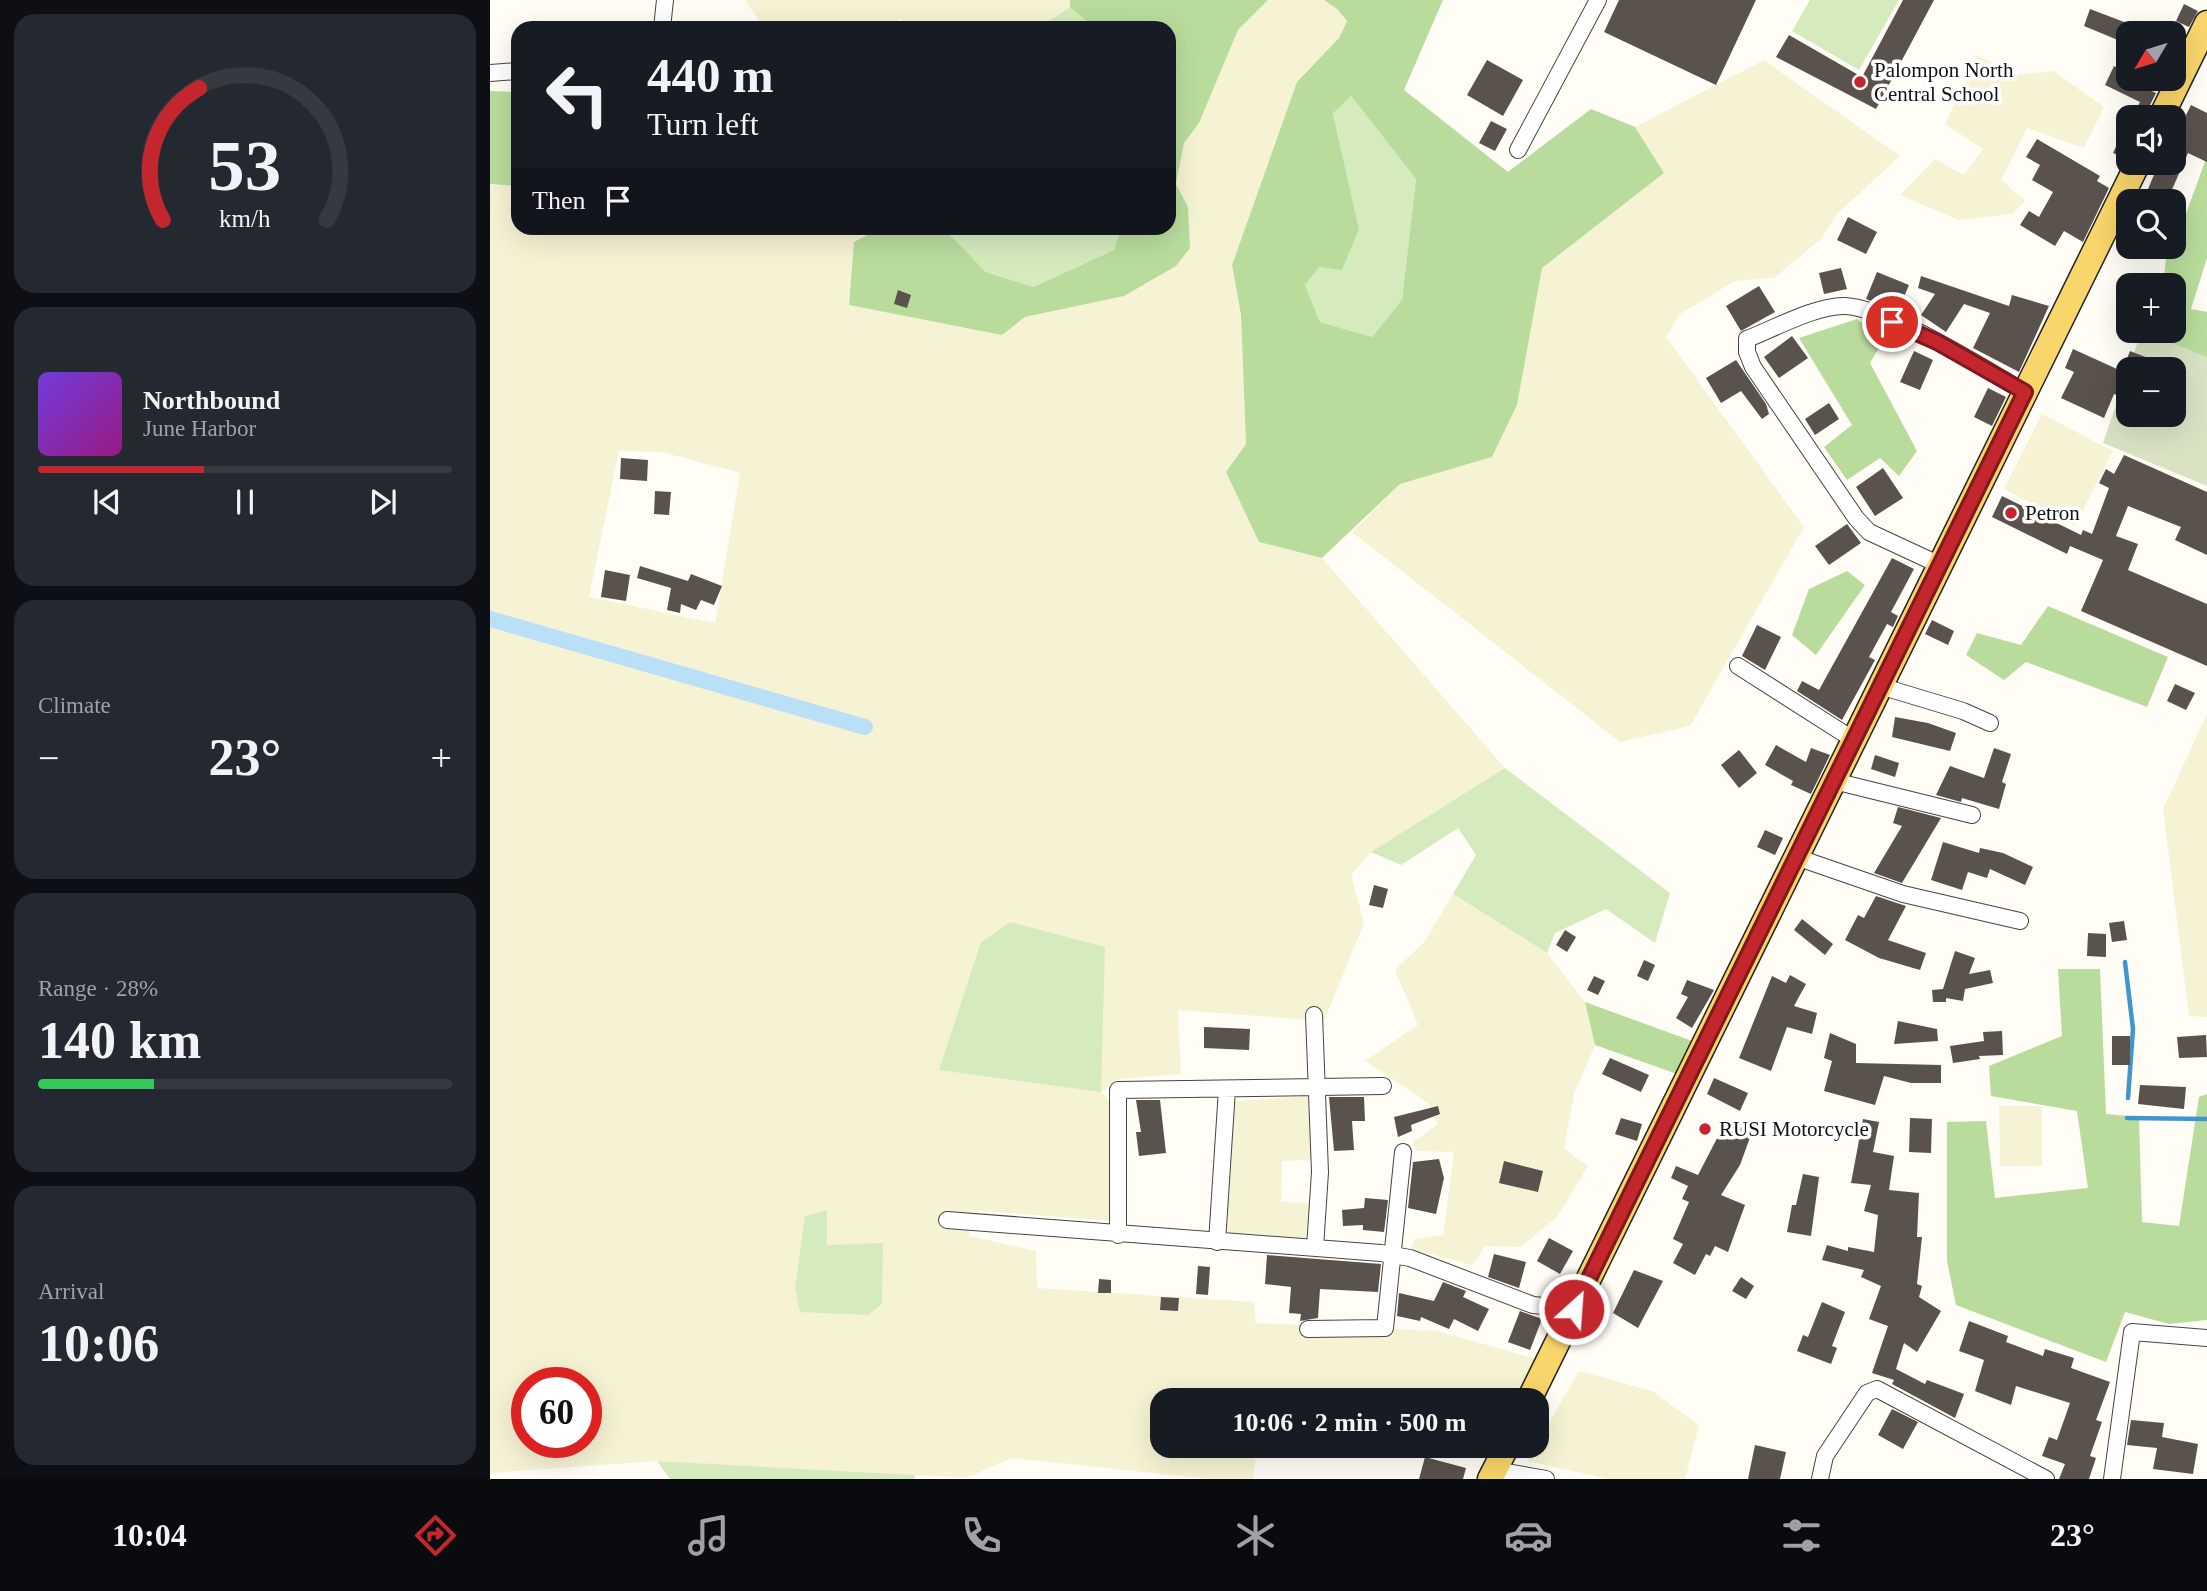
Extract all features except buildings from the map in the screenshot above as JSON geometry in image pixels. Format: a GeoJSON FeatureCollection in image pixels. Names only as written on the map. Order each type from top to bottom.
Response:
{"type":"FeatureCollection","features":[{"type":"Feature","properties":{"kind":"main road"},"geometry":{"type":"LineString","coordinates":[[2167,105],[2207,23]]}},
{"type":"Feature","properties":{"kind":"main road"},"geometry":{"type":"LineString","coordinates":[[1535,1388],[2132,175]]}},
{"type":"Feature","properties":{"kind":"main road"},"geometry":{"type":"LineString","coordinates":[[1492,1475],[1501,1458]]}},
{"type":"Feature","properties":{"kind":"street"},"geometry":{"type":"LineString","coordinates":[[663,21],[665,0]]}},
{"type":"Feature","properties":{"kind":"street"},"geometry":{"type":"LineString","coordinates":[[1518,150],[1598,0]]}},
{"type":"Feature","properties":{"kind":"street"},"geometry":{"type":"LineString","coordinates":[[490,73],[511,72]]}},
{"type":"Feature","properties":{"kind":"street"},"geometry":{"type":"LineString","coordinates":[[1940,565],[1869,532],[1856,519],[1753,367],[1747,352],[1747,340],[1810,314],[1843,306],[1870,311],[1937,342],[2025,392]]}},
{"type":"Feature","properties":{"kind":"street"},"geometry":{"type":"LineString","coordinates":[[1738,666],[1854,740]]}},
{"type":"Feature","properties":{"kind":"street"},"geometry":{"type":"LineString","coordinates":[[1880,686],[1963,711],[1990,723]]}},
{"type":"Feature","properties":{"kind":"street"},"geometry":{"type":"LineString","coordinates":[[1834,781],[1972,815]]}},
{"type":"Feature","properties":{"kind":"street"},"geometry":{"type":"LineString","coordinates":[[1796,857],[1903,894],[2020,921]]}},
{"type":"Feature","properties":{"kind":"street"},"geometry":{"type":"LineString","coordinates":[[1314,1015],[1319,1088],[1320,1172],[1315,1248]]}},
{"type":"Feature","properties":{"kind":"street"},"geometry":{"type":"LineString","coordinates":[[1118,1235],[1118,1090],[1384,1086]]}},
{"type":"Feature","properties":{"kind":"street"},"geometry":{"type":"LineString","coordinates":[[1217,1242],[1227,1089]]}},
{"type":"Feature","properties":{"kind":"street"},"geometry":{"type":"LineString","coordinates":[[1308,1329],[1385,1328],[1403,1152]]}},
{"type":"Feature","properties":{"kind":"street"},"geometry":{"type":"LineString","coordinates":[[947,1220],[1394,1255],[1410,1258],[1533,1305],[1574,1309]]}},
{"type":"Feature","properties":{"kind":"street"},"geometry":{"type":"LineString","coordinates":[[2112,1479],[2132,1332],[2207,1338]]}},
{"type":"Feature","properties":{"kind":"street"},"geometry":{"type":"LineString","coordinates":[[1820,1479],[1825,1456],[1867,1393],[1877,1389],[2046,1479]]}},
{"type":"Feature","properties":{"kind":"street"},"geometry":{"type":"LineString","coordinates":[[1492,1475],[1546,1479]]}},
{"type":"Feature","properties":{"kind":"shaded area"},"geometry":{"type":"Polygon","coordinates":[[[745,0],[1070,0],[1070,7],[1049,21],[759,21],[745,0]]]}},
{"type":"Feature","properties":{"kind":"shaded area"},"geometry":{"type":"Polygon","coordinates":[[[1268,0],[1324,0],[1337,9],[1347,21],[1339,38],[1297,82],[1232,265],[1241,315],[1246,444],[1259,542],[1322,558],[1505,768],[1371,852],[1351,875],[1364,923],[1324,1021],[1178,1010],[1181,1074],[1119,1079],[1101,1092],[1110,1102],[1111,1221],[972,1210],[969,1236],[1036,1251],[1037,1288],[1254,1302],[1256,1323],[1437,1331],[1537,1359],[1523,1388],[1150,1388],[1150,1458],[1256,1458],[1253,1479],[1209,1479],[1012,1458],[966,1478],[657,1461],[490,1473],[490,184],[511,186],[511,235],[867,235],[854,242],[1002,335],[1025,317],[1124,296],[1168,235],[1176,235],[1176,224],[1188,207],[1176,184],[1184,143],[1199,123],[1238,30],[1268,0]],[[619,451],[589,597],[715,623],[740,473],[662,452],[619,451]],[[1010,922],[981,942],[940,1070],[1010,922]],[[827,1211],[805,1216],[827,1246],[827,1211]]]}},
{"type":"Feature","properties":{"kind":"shaded area"},"geometry":{"type":"Polygon","coordinates":[[[1977,55],[2016,75],[2053,71],[2104,107],[2084,148],[2027,128],[2001,180],[2025,201],[2013,214],[1958,220],[1900,195],[1935,159],[1964,175],[1983,149],[1945,124],[1977,55]]]}},
{"type":"Feature","properties":{"kind":"shaded area"},"geometry":{"type":"Polygon","coordinates":[[[1764,60],[1900,156],[1838,213],[1822,238],[1774,278],[1735,281],[1680,314],[1666,337],[1804,527],[1690,726],[1620,742],[1352,532],[1400,484],[1492,457],[1517,405],[1542,268],[1664,173],[1635,127],[1764,60]]]}},
{"type":"Feature","properties":{"kind":"shaded area"},"geometry":{"type":"Polygon","coordinates":[[[2042,414],[2113,451],[2075,526],[2004,489],[2042,414]]]}},
{"type":"Feature","properties":{"kind":"shaded area"},"geometry":{"type":"Polygon","coordinates":[[[2207,714],[2207,1017],[2189,1016],[2163,809],[2207,714]]]}},
{"type":"Feature","properties":{"kind":"shaded area"},"geometry":{"type":"Polygon","coordinates":[[[1453,894],[1547,953],[1585,1002],[1595,1045],[1574,1094],[1564,1149],[1588,1166],[1557,1217],[1521,1247],[1485,1246],[1472,1265],[1411,1249],[1415,1239],[1443,1235],[1454,1152],[1416,1151],[1413,1142],[1438,1124],[1428,1103],[1365,1061],[1418,1025],[1395,970],[1425,941],[1453,894]]]}},
{"type":"Feature","properties":{"kind":"shaded area"},"geometry":{"type":"Polygon","coordinates":[[[1312,1096],[1311,1160],[1282,1161],[1281,1202],[1310,1203],[1306,1239],[1224,1233],[1234,1101],[1312,1096]]]}},
{"type":"Feature","properties":{"kind":"shaded area"},"geometry":{"type":"Polygon","coordinates":[[[1999,1106],[2042,1106],[2042,1166],[2000,1166],[1999,1106]]]}},
{"type":"Feature","properties":{"kind":"shaded area"},"geometry":{"type":"Polygon","coordinates":[[[1579,1371],[1652,1391],[1699,1425],[1685,1479],[1608,1479],[1527,1461],[1529,1458],[1549,1458],[1549,1423],[1579,1371]]]}},
{"type":"Feature","properties":{"kind":"green space"},"geometry":{"type":"Polygon","coordinates":[[[1070,0],[1268,0],[1238,30],[1199,123],[1184,143],[1176,184],[1176,21],[1086,21],[1070,7],[1070,0]]]}},
{"type":"Feature","properties":{"kind":"green space"},"geometry":{"type":"Polygon","coordinates":[[[1324,0],[1443,0],[1404,90],[1508,172],[1591,109],[1635,127],[1664,173],[1542,268],[1517,405],[1492,457],[1400,484],[1322,558],[1259,542],[1226,472],[1246,444],[1241,315],[1232,265],[1297,82],[1339,38],[1347,21],[1337,9],[1324,0]],[[1351,96],[1333,113],[1359,229],[1342,270],[1319,267],[1305,285],[1320,322],[1372,337],[1402,300],[1416,179],[1351,96]]]}},
{"type":"Feature","properties":{"kind":"green space"},"geometry":{"type":"Polygon","coordinates":[[[1810,0],[1899,0],[1859,70],[1792,31],[1810,0]]]}},
{"type":"Feature","properties":{"kind":"green space"},"geometry":{"type":"Polygon","coordinates":[[[1070,7],[1086,21],[1049,21],[1070,7]]]}},
{"type":"Feature","properties":{"kind":"green space"},"geometry":{"type":"Polygon","coordinates":[[[2186,41],[2194,45],[2186,63],[2186,41]]]}},
{"type":"Feature","properties":{"kind":"green space"},"geometry":{"type":"Polygon","coordinates":[[[490,91],[511,92],[511,186],[490,184],[490,91]]]}},
{"type":"Feature","properties":{"kind":"green space"},"geometry":{"type":"Polygon","coordinates":[[[2160,91],[2173,91],[2171,96],[2160,91]]]}},
{"type":"Feature","properties":{"kind":"green space"},"geometry":{"type":"Polygon","coordinates":[[[1351,96],[1416,179],[1402,301],[1372,337],[1320,322],[1305,285],[1318,267],[1359,229],[1333,112],[1351,96]]]}},
{"type":"Feature","properties":{"kind":"green space"},"geometry":{"type":"Polygon","coordinates":[[[2207,156],[2207,258],[2191,309],[2207,312],[2207,368],[2157,343],[2186,343],[2186,273],[2164,273],[2166,259],[2186,259],[2186,214],[2207,156]]]}},
{"type":"Feature","properties":{"kind":"green space"},"geometry":{"type":"Polygon","coordinates":[[[1176,184],[1188,207],[1190,248],[1176,266],[1124,296],[1025,317],[1002,335],[849,305],[854,242],[867,235],[950,235],[986,272],[1033,287],[1114,250],[1119,235],[1176,235],[1176,184]]]}},
{"type":"Feature","properties":{"kind":"green space"},"geometry":{"type":"Polygon","coordinates":[[[950,235],[1119,235],[1114,250],[1033,287],[986,272],[950,235]]]}},
{"type":"Feature","properties":{"kind":"green space"},"geometry":{"type":"Polygon","coordinates":[[[1857,319],[1884,339],[1870,363],[1917,451],[1899,476],[1880,458],[1847,480],[1824,447],[1852,425],[1799,338],[1857,319]]]}},
{"type":"Feature","properties":{"kind":"green space"},"geometry":{"type":"Polygon","coordinates":[[[2138,343],[2172,343],[2207,357],[2207,486],[2103,443],[2116,405],[2116,427],[2186,427],[2186,357],[2132,357],[2138,343]]]}},
{"type":"Feature","properties":{"kind":"green space"},"geometry":{"type":"Polygon","coordinates":[[[1847,571],[1865,585],[1816,655],[1792,635],[1809,589],[1847,571]]]}},
{"type":"Feature","properties":{"kind":"green space"},"geometry":{"type":"Polygon","coordinates":[[[2048,606],[2168,657],[2147,707],[2026,662],[2004,680],[1966,655],[1977,633],[2021,645],[2048,606]]]}},
{"type":"Feature","properties":{"kind":"green space"},"geometry":{"type":"Polygon","coordinates":[[[1505,768],[1670,893],[1655,943],[1606,909],[1555,933],[1547,953],[1453,894],[1476,855],[1458,828],[1401,865],[1371,852],[1505,768]]]}},
{"type":"Feature","properties":{"kind":"green space"},"geometry":{"type":"Polygon","coordinates":[[[1010,922],[1105,947],[1101,1092],[939,1070],[981,942],[1010,922]]]}},
{"type":"Feature","properties":{"kind":"green space"},"geometry":{"type":"Polygon","coordinates":[[[2058,969],[2100,969],[2106,1114],[2139,1117],[2142,1222],[2179,1226],[2199,1097],[2207,1094],[2207,1320],[2169,1324],[2125,1312],[2106,1362],[1956,1305],[1947,1261],[1947,1122],[1986,1121],[1995,1198],[2088,1188],[2077,1111],[1991,1096],[1989,1066],[2062,1036],[2058,969]]]}},
{"type":"Feature","properties":{"kind":"green space"},"geometry":{"type":"Polygon","coordinates":[[[1585,1002],[1692,1041],[1677,1074],[1595,1045],[1585,1002]]]}},
{"type":"Feature","properties":{"kind":"green space"},"geometry":{"type":"Polygon","coordinates":[[[827,1210],[827,1245],[883,1243],[882,1304],[868,1315],[800,1312],[795,1288],[805,1216],[827,1210]]]}},
{"type":"Feature","properties":{"kind":"green space"},"geometry":{"type":"Polygon","coordinates":[[[657,1461],[915,1475],[914,1479],[670,1479],[657,1461]]]}},
{"type":"Feature","properties":{"kind":"waterway"},"geometry":{"type":"LineString","coordinates":[[490,619],[865,727]]}},
{"type":"Feature","properties":{"kind":"waterway"},"geometry":{"type":"LineString","coordinates":[[2125,962],[2133,1029],[2128,1098]]}},
{"type":"Feature","properties":{"kind":"waterway"},"geometry":{"type":"LineString","coordinates":[[2127,1118],[2207,1119]]}},
{"type":"Feature","properties":{"kind":"place","name":"Palompon North Central School"},"geometry":{"type":"Point","coordinates":[1860,82]}},
{"type":"Feature","properties":{"kind":"place","name":"Petron"},"geometry":{"type":"Point","coordinates":[2011,513]}},
{"type":"Feature","properties":{"kind":"place","name":"RUSI Motorcycle"},"geometry":{"type":"Point","coordinates":[1705,1129]}},
{"type":"Feature","properties":{"kind":"route"},"geometry":{"type":"LineString","coordinates":[[1574,1309],[2025,392],[1937,342],[1892,322]]}}]}
